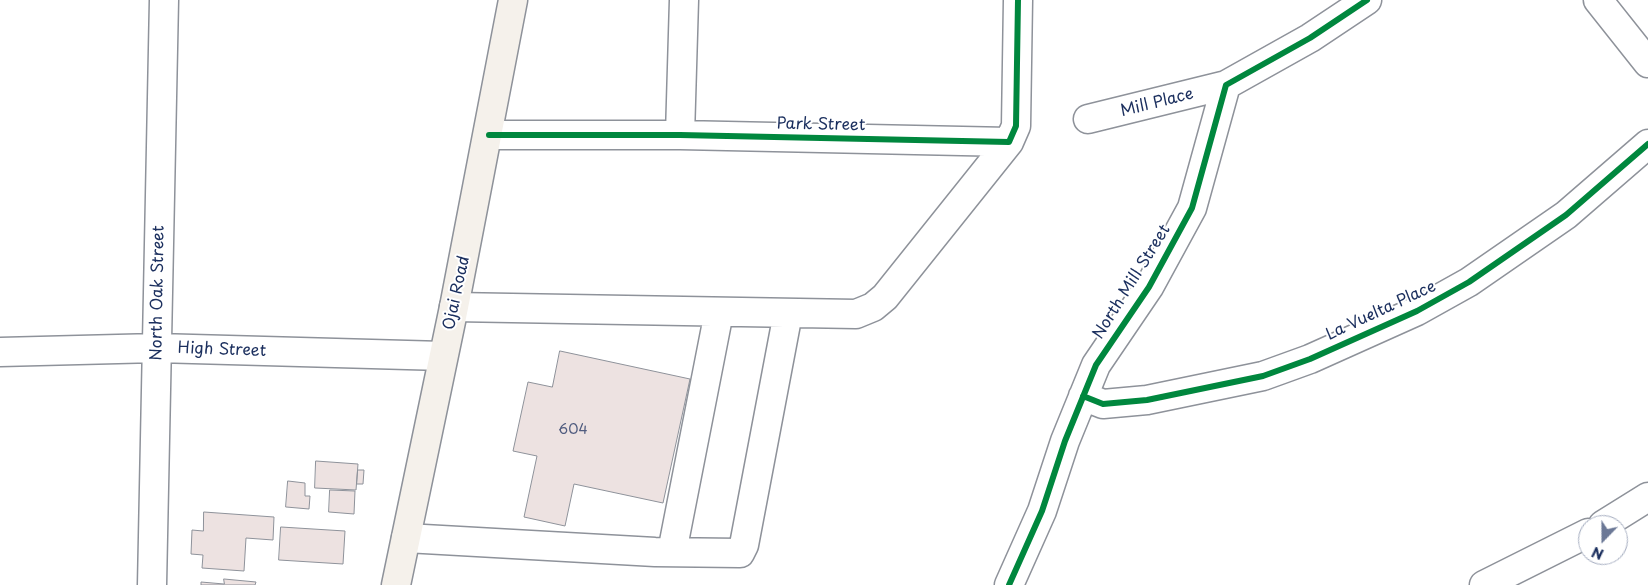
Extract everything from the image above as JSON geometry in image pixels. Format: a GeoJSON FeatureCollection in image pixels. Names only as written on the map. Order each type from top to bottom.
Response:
{"type":"FeatureCollection","features":[{"type":"Feature","properties":{"kind":"main road","name":"Ojai Road"},"geometry":{"type":"LineString","coordinates":[[396,585],[489,135],[513,0]]}},
{"type":"Feature","properties":{"kind":"street","name":"North Oak Street"},"geometry":{"type":"LineString","coordinates":[[152,585],[164,0]]}},
{"type":"Feature","properties":{"kind":"street"},"geometry":{"type":"LineString","coordinates":[[680,135],[684,0]]}},
{"type":"Feature","properties":{"kind":"street"},"geometry":{"type":"LineString","coordinates":[[454,307],[856,314],[872,307],[885,298],[1010,142],[1016,126],[1018,0]]}},
{"type":"Feature","properties":{"kind":"street"},"geometry":{"type":"LineString","coordinates":[[1226,85],[1310,38],[1367,0]]}},
{"type":"Feature","properties":{"kind":"street"},"geometry":{"type":"LineString","coordinates":[[1598,0],[1648,63]]}},
{"type":"Feature","properties":{"kind":"street","name":"Mill Place"},"geometry":{"type":"LineString","coordinates":[[1088,119],[1226,85]]}},
{"type":"Feature","properties":{"kind":"street","name":"North Mill Street"},"geometry":{"type":"LineString","coordinates":[[1009,585],[1042,511],[1096,365],[1153,280],[1192,208],[1226,85]]}},
{"type":"Feature","properties":{"kind":"street","name":"Park Street"},"geometry":{"type":"LineString","coordinates":[[489,135],[680,135],[1010,142]]}},
{"type":"Feature","properties":{"kind":"street","name":"La Vuelta Place"},"geometry":{"type":"LineString","coordinates":[[1083,396],[1102,404],[1147,400],[1263,376],[1319,355],[1417,311],[1469,282],[1566,215],[1648,144]]}},
{"type":"Feature","properties":{"kind":"street"},"geometry":{"type":"LineString","coordinates":[[672,552],[719,312]]}},
{"type":"Feature","properties":{"kind":"street"},"geometry":{"type":"LineString","coordinates":[[406,538],[672,552],[740,553],[744,545],[788,313]]}},
{"type":"Feature","properties":{"kind":"street","name":"High Street"},"geometry":{"type":"LineString","coordinates":[[0,352],[157,348],[443,356]]}},
{"type":"Feature","properties":{"kind":"street"},"geometry":{"type":"LineString","coordinates":[[1619,515],[1648,497]]}},
{"type":"Feature","properties":{"kind":"street"},"geometry":{"type":"LineString","coordinates":[[1484,585],[1578,539]]}},
{"type":"Feature","properties":{"kind":"building"},"geometry":{"type":"Polygon","coordinates":[[[560,351],[690,379],[663,503],[574,484],[565,526],[524,517],[537,456],[513,451],[528,382],[552,387],[560,351]]]}},
{"type":"Feature","properties":{"kind":"building"},"geometry":{"type":"Polygon","coordinates":[[[316,461],[358,464],[356,490],[315,488],[316,461]]]}},
{"type":"Feature","properties":{"kind":"building"},"geometry":{"type":"Polygon","coordinates":[[[358,470],[364,470],[363,484],[357,484],[358,470]]]}},
{"type":"Feature","properties":{"kind":"building"},"geometry":{"type":"Polygon","coordinates":[[[288,481],[305,483],[305,496],[310,496],[309,509],[286,507],[288,481]]]}},
{"type":"Feature","properties":{"kind":"building"},"geometry":{"type":"Polygon","coordinates":[[[330,490],[355,491],[354,514],[329,512],[330,490]]]}},
{"type":"Feature","properties":{"kind":"building"},"geometry":{"type":"Polygon","coordinates":[[[204,512],[274,517],[273,540],[246,538],[244,571],[202,568],[203,555],[191,554],[192,530],[203,531],[204,512]]]}},
{"type":"Feature","properties":{"kind":"building"},"geometry":{"type":"Polygon","coordinates":[[[281,527],[345,531],[343,564],[279,560],[281,527]]]}},
{"type":"Feature","properties":{"kind":"building"},"geometry":{"type":"Polygon","coordinates":[[[224,579],[256,582],[255,585],[201,585],[201,582],[224,584],[224,579]]]}},
{"type":"Feature","properties":{"kind":"cycle path"},"geometry":{"type":"LineString","coordinates":[[489,135],[680,135],[1009,142],[1016,126],[1018,0]]}},
{"type":"Feature","properties":{"kind":"cycle path"},"geometry":{"type":"LineString","coordinates":[[1009,585],[1042,511],[1065,441],[1096,365],[1149,287],[1192,208],[1226,85],[1310,38],[1367,0]]}},
{"type":"Feature","properties":{"kind":"cycle path"},"geometry":{"type":"LineString","coordinates":[[1083,396],[1103,404],[1147,400],[1263,376],[1310,359],[1417,311],[1469,282],[1566,215],[1648,144]]}}]}
